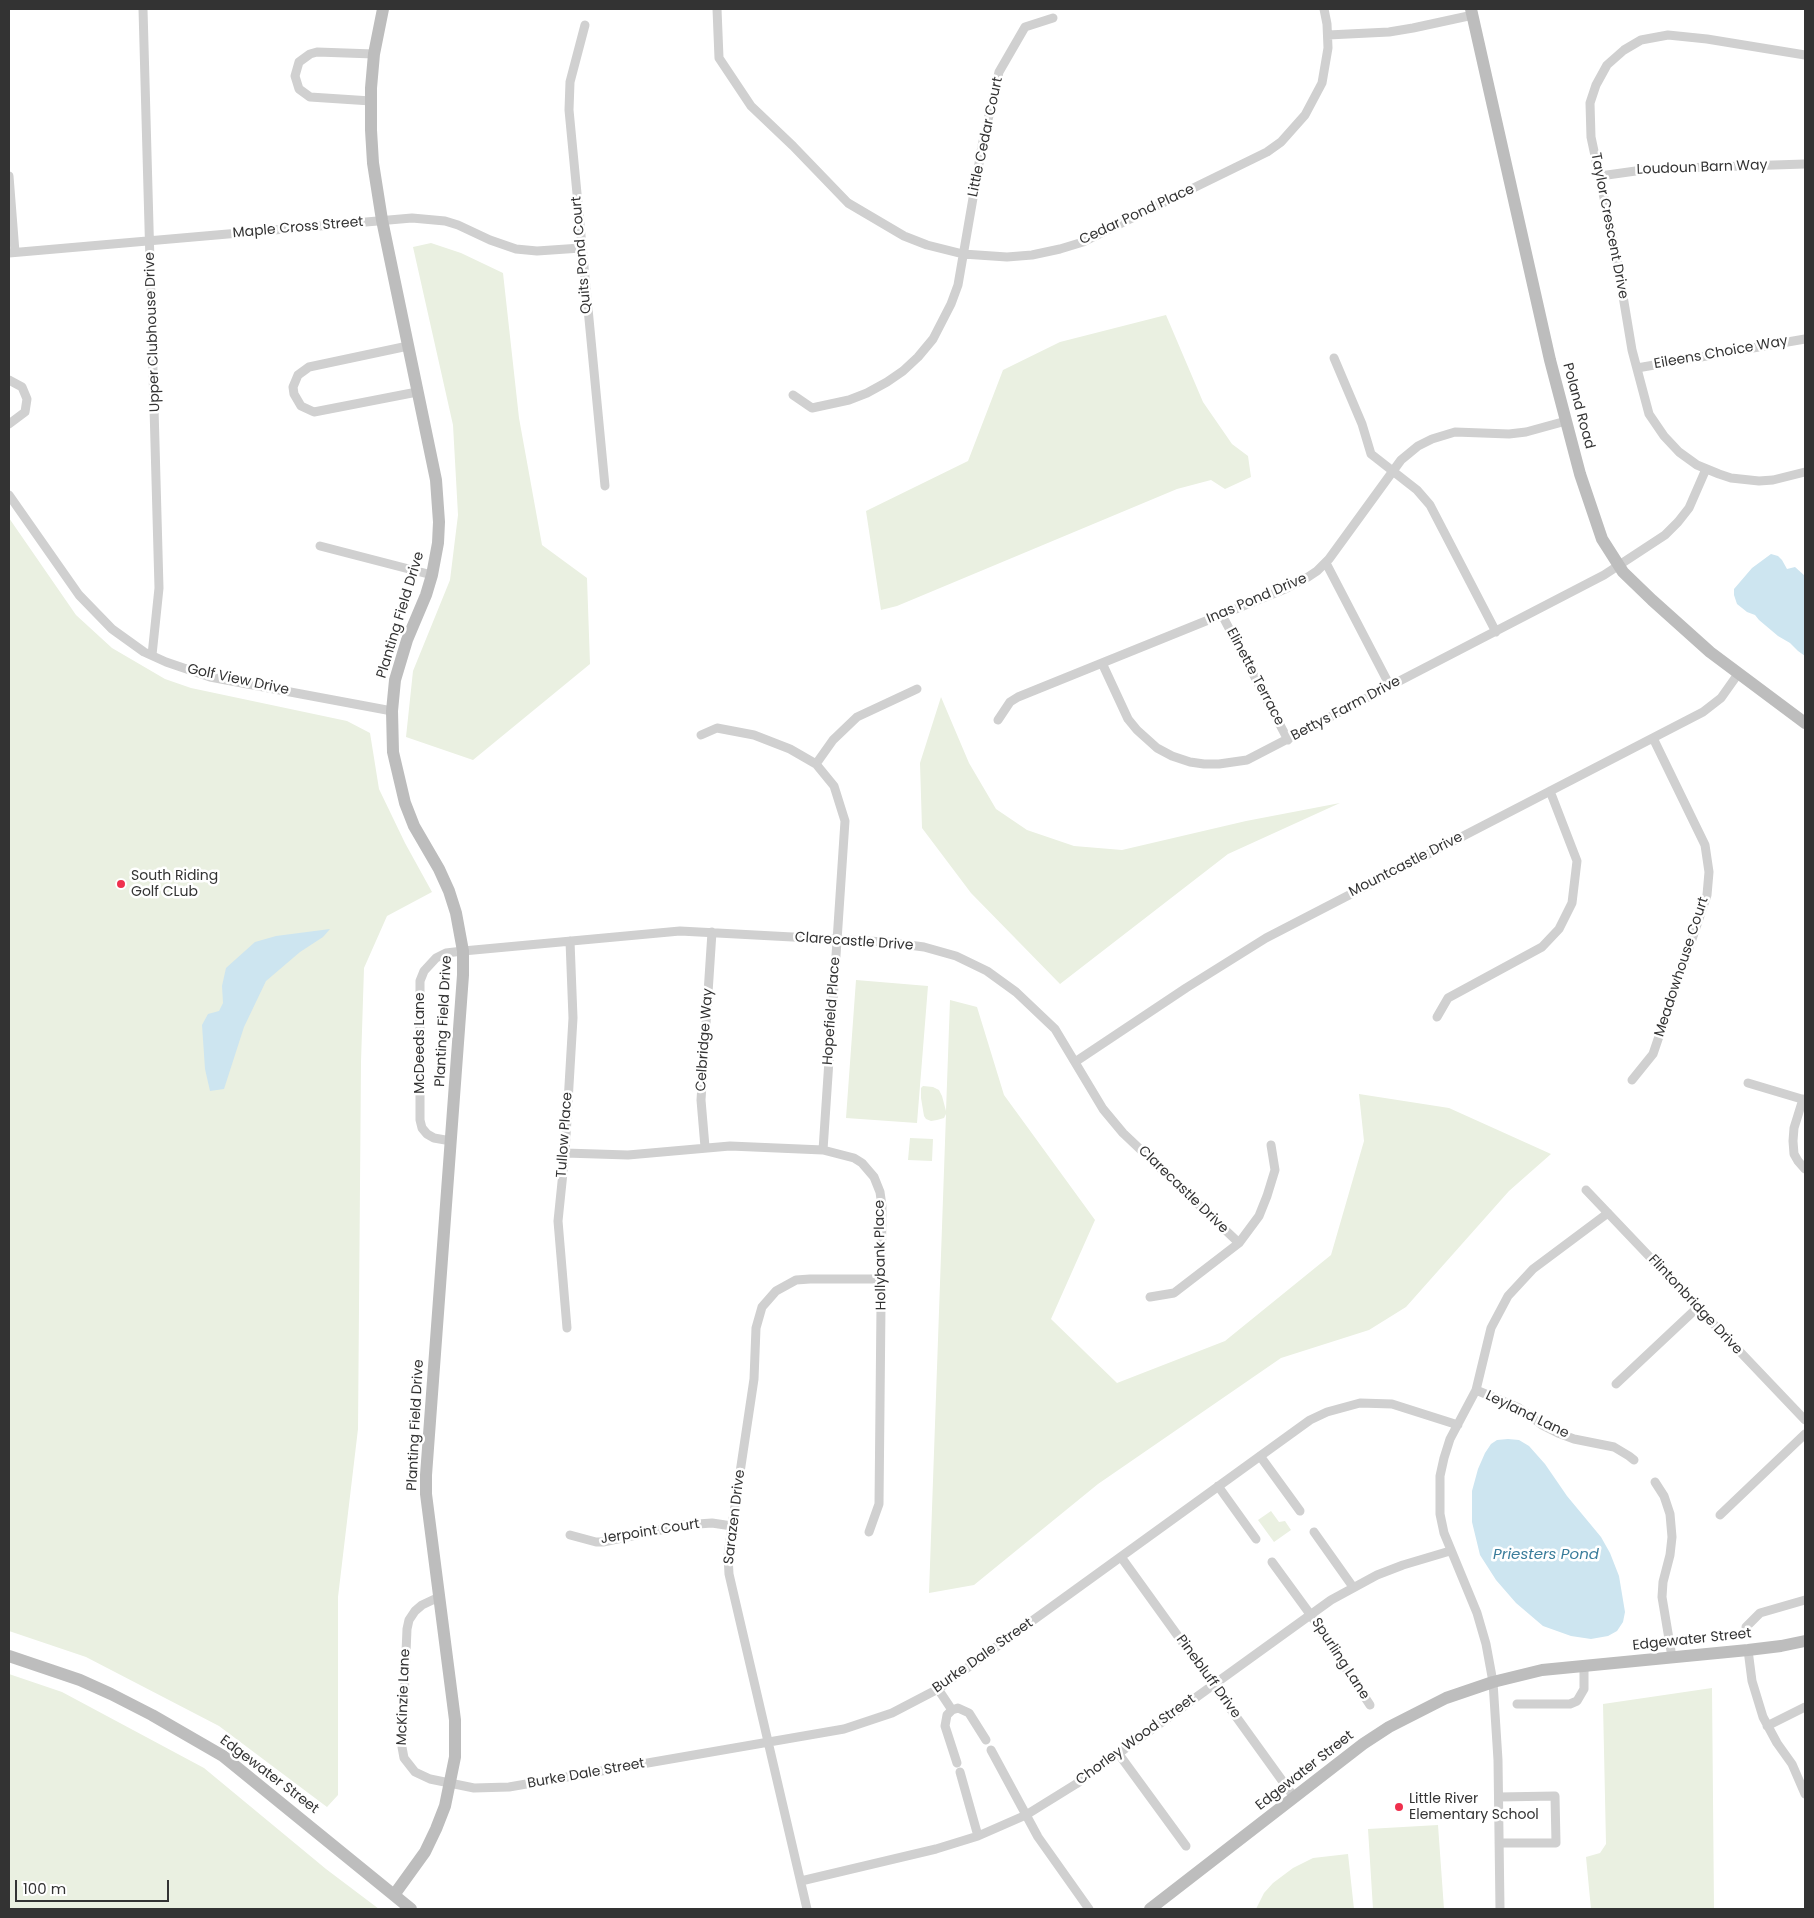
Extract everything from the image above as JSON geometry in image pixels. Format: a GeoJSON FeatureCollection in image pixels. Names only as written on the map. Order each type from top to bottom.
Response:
{"type":"FeatureCollection","features":[{"type":"Feature","properties":{"kind":"street","name":"Upper Clubhouse Drive"},"geometry":{"type":"LineString","coordinates":[[144,9],[159,588],[152,655]]}},
{"type":"Feature","properties":{"kind":"street","name":"Planting Field Drive"},"geometry":{"type":"LineString","coordinates":[[383,9],[374,54],[371,101],[373,163],[382,220],[438,501],[438,543],[432,575],[400,660],[395,680],[392,711],[393,752],[404,802],[414,826],[449,891],[456,913],[463,951],[463,975],[426,1475],[426,1494],[455,1720],[455,1757],[445,1806],[436,1829],[425,1852],[394,1895]]}},
{"type":"Feature","properties":{"kind":"street","name":"Cedar Pond Place"},"geometry":{"type":"LineString","coordinates":[[717,9],[719,58],[751,106],[794,146],[848,203],[904,236],[927,245],[963,254],[1008,257],[1032,255],[1083,242],[1267,152],[1294,129],[1315,100],[1326,66],[1328,36],[1324,9]]}},
{"type":"Feature","properties":{"kind":"street"},"geometry":{"type":"LineString","coordinates":[[1328,36],[1397,31],[1472,12]]}},
{"type":"Feature","properties":{"kind":"street","name":"Poland Road"},"geometry":{"type":"LineString","coordinates":[[1472,12],[1550,360],[1591,511],[1602,539],[1619,566],[1634,584],[1710,652],[1805,724]]}},
{"type":"Feature","properties":{"kind":"street","name":"Little Cedar Court"},"geometry":{"type":"LineString","coordinates":[[793,396],[812,408],[829,405],[867,393],[903,371],[923,351],[943,322],[958,285],[982,146],[999,72],[1025,27],[1053,18]]}},
{"type":"Feature","properties":{"kind":"street","name":"Quits Pond Court"},"geometry":{"type":"LineString","coordinates":[[586,25],[570,82],[569,103],[581,248],[605,486]]}},
{"type":"Feature","properties":{"kind":"street","name":"Taylor Crescent Drive"},"geometry":{"type":"LineString","coordinates":[[1805,54],[1668,35],[1641,40],[1624,50],[1607,65],[1596,85],[1590,103],[1591,137],[1637,368],[1648,414],[1664,436],[1679,452],[1706,469],[1731,478],[1759,481],[1773,480],[1805,472]]}},
{"type":"Feature","properties":{"kind":"street"},"geometry":{"type":"LineString","coordinates":[[371,101],[310,97],[299,89],[295,76],[299,62],[316,52],[374,54]]}},
{"type":"Feature","properties":{"kind":"street","name":"Loudoun Barn Way"},"geometry":{"type":"LineString","coordinates":[[1600,176],[1650,169],[1805,164]]}},
{"type":"Feature","properties":{"kind":"street"},"geometry":{"type":"LineString","coordinates":[[9,176],[12,253]]}},
{"type":"Feature","properties":{"kind":"street","name":"Maple Cross Street"},"geometry":{"type":"LineString","coordinates":[[12,253],[412,218],[445,221],[490,240],[516,248],[537,250],[581,248]]}},
{"type":"Feature","properties":{"kind":"street","name":"Eileens Choice Way"},"geometry":{"type":"LineString","coordinates":[[1637,368],[1805,338]]}},
{"type":"Feature","properties":{"kind":"street"},"geometry":{"type":"LineString","coordinates":[[408,346],[310,366],[298,374],[293,388],[294,394],[301,406],[314,412],[417,392]]}},
{"type":"Feature","properties":{"kind":"street"},"geometry":{"type":"LineString","coordinates":[[1334,358],[1362,424],[1371,454],[1417,490],[1430,505],[1496,632]]}},
{"type":"Feature","properties":{"kind":"street"},"geometry":{"type":"LineString","coordinates":[[9,380],[22,387],[28,399],[25,412],[9,424]]}},
{"type":"Feature","properties":{"kind":"street","name":"Inas Pond Drive"},"geometry":{"type":"LineString","coordinates":[[998,720],[1010,702],[1018,697],[1300,583],[1326,563],[1408,452],[1432,439],[1446,434],[1468,432],[1518,433],[1566,421]]}},
{"type":"Feature","properties":{"kind":"street","name":"Bettys Farm Drive"},"geometry":{"type":"LineString","coordinates":[[1102,663],[1122,708],[1136,730],[1157,748],[1172,756],[1204,764],[1233,763],[1247,760],[1496,632],[1619,566],[1665,535],[1678,522],[1689,508],[1706,469]]}},
{"type":"Feature","properties":{"kind":"street","name":"Golf View Drive"},"geometry":{"type":"LineString","coordinates":[[9,495],[79,595],[97,615],[128,641],[152,655],[191,672],[392,711]]}},
{"type":"Feature","properties":{"kind":"street"},"geometry":{"type":"LineString","coordinates":[[320,546],[432,575]]}},
{"type":"Feature","properties":{"kind":"street"},"geometry":{"type":"LineString","coordinates":[[1326,563],[1390,686]]}},
{"type":"Feature","properties":{"kind":"street","name":"Elinette Terrace"},"geometry":{"type":"LineString","coordinates":[[1222,614],[1288,740]]}},
{"type":"Feature","properties":{"kind":"street","name":"Mountcastle Drive"},"geometry":{"type":"LineString","coordinates":[[1075,1062],[1186,988],[1266,938],[1703,712],[1721,698],[1738,674]]}},
{"type":"Feature","properties":{"kind":"street"},"geometry":{"type":"LineString","coordinates":[[816,764],[833,740],[857,717],[917,689]]}},
{"type":"Feature","properties":{"kind":"street","name":"Hopefield Place"},"geometry":{"type":"LineString","coordinates":[[701,735],[717,728],[754,735],[790,749],[816,764],[834,786],[845,821],[823,1150]]}},
{"type":"Feature","properties":{"kind":"street","name":"Meadowhouse Court"},"geometry":{"type":"LineString","coordinates":[[1632,1080],[1653,1054],[1707,895],[1709,872],[1705,845],[1653,738]]}},
{"type":"Feature","properties":{"kind":"street"},"geometry":{"type":"LineString","coordinates":[[1437,1017],[1448,998],[1542,947],[1559,929],[1572,903],[1577,861],[1550,791]]}},
{"type":"Feature","properties":{"kind":"street","name":"Clarecastle Drive"},"geometry":{"type":"LineString","coordinates":[[463,951],[680,931],[886,942],[924,947],[956,956],[987,971],[1016,992],[1055,1028],[1103,1109],[1123,1133],[1239,1243]]}},
{"type":"Feature","properties":{"kind":"street","name":"Celbridge Way"},"geometry":{"type":"LineString","coordinates":[[705,1147],[701,1100],[712,932]]}},
{"type":"Feature","properties":{"kind":"street","name":"Tullow Place"},"geometry":{"type":"LineString","coordinates":[[567,1328],[558,1221],[565,1153],[573,1018],[570,941]]}},
{"type":"Feature","properties":{"kind":"street","name":"McDeeds Lane"},"geometry":{"type":"LineString","coordinates":[[451,1142],[434,1138],[427,1134],[422,1128],[420,1120],[420,987],[424,971],[430,963],[446,953],[463,951]]}},
{"type":"Feature","properties":{"kind":"street"},"geometry":{"type":"LineString","coordinates":[[1748,1083],[1804,1100],[1794,1128],[1793,1142],[1794,1154],[1805,1169]]}},
{"type":"Feature","properties":{"kind":"street"},"geometry":{"type":"LineString","coordinates":[[1150,1297],[1174,1293],[1239,1243],[1259,1216],[1267,1196],[1275,1170],[1271,1145]]}},
{"type":"Feature","properties":{"kind":"street","name":"Hollybank Place"},"geometry":{"type":"LineString","coordinates":[[565,1153],[628,1155],[705,1147],[747,1146],[823,1150],[842,1154],[858,1161],[874,1177],[882,1206],[879,1504],[868,1532]]}},
{"type":"Feature","properties":{"kind":"street","name":"Flintonbridge Drive"},"geometry":{"type":"LineString","coordinates":[[1586,1190],[1805,1420]]}},
{"type":"Feature","properties":{"kind":"street"},"geometry":{"type":"LineString","coordinates":[[1500,1909],[1499,1797],[1493,1682],[1486,1644],[1477,1613],[1450,1551],[1440,1514],[1439,1494],[1444,1458],[1458,1424],[1476,1390],[1491,1328],[1508,1296],[1533,1269],[1608,1213]]}},
{"type":"Feature","properties":{"kind":"street","name":"Sarazen Drive"},"geometry":{"type":"LineString","coordinates":[[808,1909],[768,1742],[730,1574],[728,1556],[754,1378],[756,1328],[762,1306],[776,1291],[796,1280],[831,1278],[882,1279]]}},
{"type":"Feature","properties":{"kind":"street"},"geometry":{"type":"LineString","coordinates":[[1616,1384],[1697,1308]]}},
{"type":"Feature","properties":{"kind":"street","name":"Leyland Lane"},"geometry":{"type":"LineString","coordinates":[[1476,1390],[1519,1408],[1542,1425],[1558,1433],[1574,1439],[1614,1447],[1634,1460]]}},
{"type":"Feature","properties":{"kind":"street","name":"Burke Dale Street"},"geometry":{"type":"LineString","coordinates":[[451,1783],[474,1788],[509,1787],[844,1729],[868,1722],[892,1713],[938,1689],[1310,1420],[1327,1412],[1360,1403],[1392,1404],[1458,1424]]}},
{"type":"Feature","properties":{"kind":"street"},"geometry":{"type":"LineString","coordinates":[[1720,1515],[1805,1434]]}},
{"type":"Feature","properties":{"kind":"street"},"geometry":{"type":"LineString","coordinates":[[1260,1456],[1300,1511]]}},
{"type":"Feature","properties":{"kind":"street"},"geometry":{"type":"LineString","coordinates":[[1655,1482],[1664,1496],[1670,1514],[1672,1537],[1662,1596],[1672,1657]]}},
{"type":"Feature","properties":{"kind":"street"},"geometry":{"type":"LineString","coordinates":[[1218,1486],[1256,1539]]}},
{"type":"Feature","properties":{"kind":"street","name":"Jerpoint Court"},"geometry":{"type":"LineString","coordinates":[[570,1535],[603,1542],[691,1524],[712,1523],[732,1526]]}},
{"type":"Feature","properties":{"kind":"street"},"geometry":{"type":"LineString","coordinates":[[1314,1532],[1347,1577],[1352,1587]]}},
{"type":"Feature","properties":{"kind":"street","name":"Chorley Wood Street"},"geometry":{"type":"LineString","coordinates":[[801,1881],[936,1850],[978,1836],[1026,1815],[1076,1784],[1310,1614],[1352,1587],[1403,1564],[1450,1551]]}},
{"type":"Feature","properties":{"kind":"street","name":"Pinebluff Drive"},"geometry":{"type":"LineString","coordinates":[[1121,1557],[1294,1797]]}},
{"type":"Feature","properties":{"kind":"street","name":"Spurling Lane"},"geometry":{"type":"LineString","coordinates":[[1272,1562],[1310,1614],[1370,1705]]}},
{"type":"Feature","properties":{"kind":"street","name":"McKinzie Lane"},"geometry":{"type":"LineString","coordinates":[[439,1597],[422,1605],[409,1620],[407,1629],[402,1748],[404,1758],[415,1772],[430,1779],[451,1783]]}},
{"type":"Feature","properties":{"kind":"street"},"geometry":{"type":"LineString","coordinates":[[1746,1627],[1760,1613],[1805,1600]]}},
{"type":"Feature","properties":{"kind":"street","name":"Edgewater Street"},"geometry":{"type":"LineString","coordinates":[[1150,1909],[1363,1744],[1389,1727],[1446,1698],[1493,1682],[1542,1670],[1748,1650],[1805,1641]]}},
{"type":"Feature","properties":{"kind":"street"},"geometry":{"type":"LineString","coordinates":[[1748,1650],[1752,1681],[1767,1726],[1792,1764],[1805,1794]]}},
{"type":"Feature","properties":{"kind":"street","name":"Edgewater Street"},"geometry":{"type":"LineString","coordinates":[[9,1656],[80,1680],[109,1693],[152,1715],[223,1756],[411,1909]]}},
{"type":"Feature","properties":{"kind":"street"},"geometry":{"type":"LineString","coordinates":[[1517,1704],[1570,1704],[1577,1701],[1584,1689],[1584,1666]]}},
{"type":"Feature","properties":{"kind":"street"},"geometry":{"type":"LineString","coordinates":[[938,1689],[952,1710]]}},
{"type":"Feature","properties":{"kind":"street"},"geometry":{"type":"LineString","coordinates":[[1767,1726],[1805,1707]]}},
{"type":"Feature","properties":{"kind":"street"},"geometry":{"type":"LineString","coordinates":[[978,1836],[945,1721],[946,1715],[958,1708],[969,1713],[986,1740]]}},
{"type":"Feature","properties":{"kind":"street"},"geometry":{"type":"LineString","coordinates":[[991,1750],[1038,1837],[1090,1909]]}},
{"type":"Feature","properties":{"kind":"street"},"geometry":{"type":"LineString","coordinates":[[1118,1752],[1186,1846]]}},
{"type":"Feature","properties":{"kind":"street"},"geometry":{"type":"LineString","coordinates":[[1499,1797],[1555,1796],[1556,1843],[1499,1843]]}},
{"type":"Feature","properties":{"kind":"green space"},"geometry":{"type":"Polygon","coordinates":[[[431,243],[461,253],[503,273],[519,418],[542,545],[587,578],[590,664],[473,760],[406,737],[413,671],[450,580],[458,515],[453,425],[413,247],[431,243]]]}},
{"type":"Feature","properties":{"kind":"green space"},"geometry":{"type":"Polygon","coordinates":[[[1166,315],[1203,402],[1232,444],[1248,456],[1251,477],[1225,489],[1211,480],[1177,489],[897,606],[881,610],[866,511],[968,461],[1003,370],[1060,342],[1166,315]]]}},
{"type":"Feature","properties":{"kind":"green space"},"geometry":{"type":"Polygon","coordinates":[[[9,518],[76,615],[112,648],[165,679],[191,688],[347,721],[370,733],[379,789],[405,843],[432,892],[387,916],[364,968],[361,1062],[358,1429],[338,1597],[338,1795],[327,1807],[219,1726],[86,1657],[9,1631],[9,518]]]}},
{"type":"Feature","properties":{"kind":"green space"},"geometry":{"type":"Polygon","coordinates":[[[941,697],[969,763],[996,809],[1027,830],[1074,846],[1122,850],[1246,821],[1340,803],[1228,854],[1060,984],[971,893],[922,828],[920,763],[941,697]]]}},
{"type":"Feature","properties":{"kind":"green space"},"geometry":{"type":"Polygon","coordinates":[[[856,980],[928,986],[917,1123],[846,1118],[856,980]]]}},
{"type":"Feature","properties":{"kind":"green space"},"geometry":{"type":"Polygon","coordinates":[[[950,1000],[977,1007],[1004,1095],[1095,1220],[1051,1319],[1117,1383],[1225,1341],[1331,1255],[1364,1141],[1359,1094],[1449,1108],[1551,1154],[1509,1191],[1406,1307],[1369,1330],[1281,1358],[1098,1484],[974,1585],[929,1593],[946,1114],[944,1118],[937,1120],[931,1121],[926,1119],[921,1098],[921,1088],[923,1086],[933,1087],[939,1090],[946,1111],[950,1000]]]}},
{"type":"Feature","properties":{"kind":"green space"},"geometry":{"type":"Polygon","coordinates":[[[910,1138],[933,1139],[932,1161],[908,1160],[910,1138]]]}},
{"type":"Feature","properties":{"kind":"green space"},"geometry":{"type":"Polygon","coordinates":[[[1271,1511],[1279,1522],[1285,1521],[1291,1530],[1274,1542],[1258,1520],[1271,1511]]]}},
{"type":"Feature","properties":{"kind":"green space"},"geometry":{"type":"Polygon","coordinates":[[[9,1674],[62,1692],[204,1768],[326,1869],[379,1909],[9,1909],[9,1674]]]}},
{"type":"Feature","properties":{"kind":"green space"},"geometry":{"type":"Polygon","coordinates":[[[1712,1688],[1714,1909],[1591,1909],[1586,1857],[1600,1853],[1606,1844],[1603,1704],[1712,1688]]]}},
{"type":"Feature","properties":{"kind":"green space"},"geometry":{"type":"Polygon","coordinates":[[[1438,1825],[1444,1909],[1373,1909],[1368,1829],[1438,1825]]]}},
{"type":"Feature","properties":{"kind":"green space"},"geometry":{"type":"Polygon","coordinates":[[[1348,1854],[1354,1909],[1256,1909],[1264,1893],[1273,1883],[1293,1868],[1313,1858],[1348,1854]]]}},
{"type":"Feature","properties":{"kind":"water"},"geometry":{"type":"Polygon","coordinates":[[[1771,554],[1778,556],[1787,569],[1795,567],[1805,576],[1805,656],[1790,643],[1778,636],[1755,615],[1747,612],[1737,604],[1734,595],[1734,589],[1752,568],[1771,554]]]}},
{"type":"Feature","properties":{"kind":"water"},"geometry":{"type":"Polygon","coordinates":[[[330,929],[323,937],[300,952],[266,981],[244,1027],[224,1089],[210,1091],[205,1069],[202,1025],[208,1014],[219,1011],[223,1003],[222,986],[226,968],[255,942],[276,936],[330,929]]]}},
{"type":"Feature","properties":{"kind":"water","name":"Priesters Pond"},"geometry":{"type":"Polygon","coordinates":[[[1497,1440],[1519,1440],[1529,1446],[1601,1537],[1610,1553],[1619,1576],[1625,1612],[1623,1622],[1617,1631],[1608,1636],[1591,1639],[1571,1636],[1543,1626],[1516,1603],[1496,1580],[1480,1555],[1472,1522],[1472,1491],[1478,1469],[1491,1444],[1497,1440]]]}},
{"type":"Feature","properties":{"kind":"place","name":"South Riding Golf CLub"},"geometry":{"type":"Point","coordinates":[121,884]}},
{"type":"Feature","properties":{"kind":"place","name":"Little River Elementary School"},"geometry":{"type":"Point","coordinates":[1399,1807]}}]}
